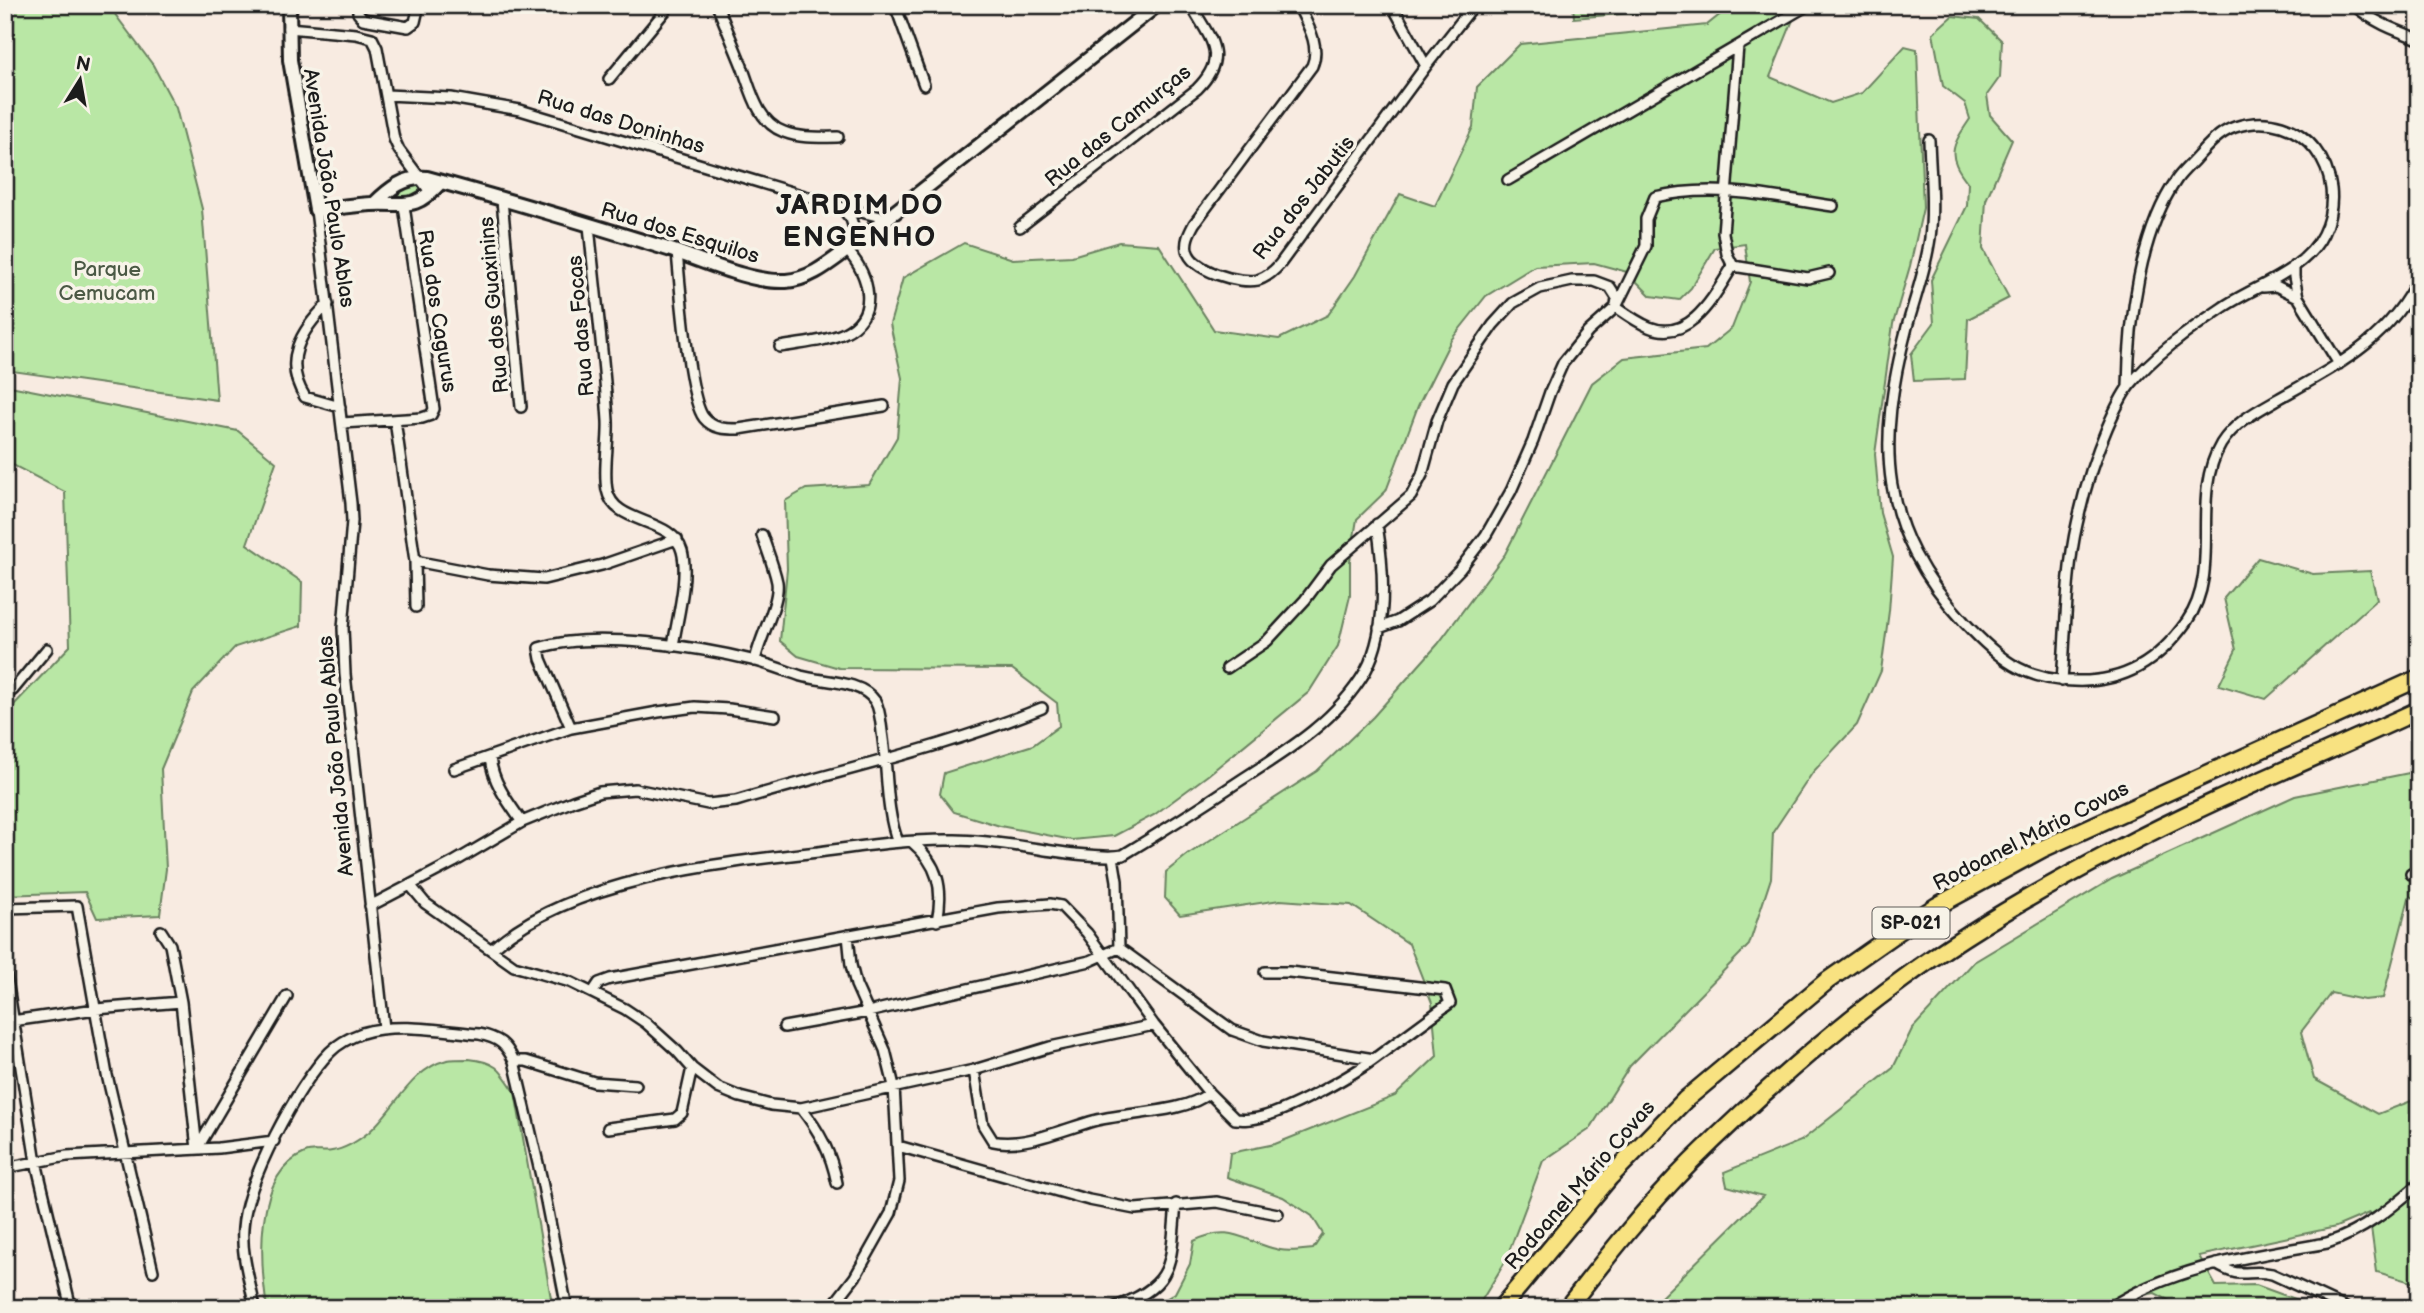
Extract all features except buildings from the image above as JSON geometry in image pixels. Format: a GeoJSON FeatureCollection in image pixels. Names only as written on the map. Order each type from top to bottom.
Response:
{"type":"FeatureCollection","features":[{"type":"Feature","properties":{"kind":"highway","name":"Rodoanel Mário Covas"},"geometry":{"type":"LineString","coordinates":[[1501,1308],[1609,1178],[1685,1100],[1827,981],[1893,935],[1937,906],[2042,849],[2419,678]]}},
{"type":"Feature","properties":{"kind":"highway","name":"SP-021"},"geometry":{"type":"LineString","coordinates":[[1567,1308],[1689,1164],[1773,1085],[1903,979],[1958,941],[2115,850],[2419,710]]}},
{"type":"Feature","properties":{"kind":"street","name":"Avenida João Paulo Ablas"},"geometry":{"type":"LineString","coordinates":[[289,5],[288,28],[296,98],[316,211],[352,521],[344,604],[345,674],[384,1028]]}},
{"type":"Feature","properties":{"kind":"street"},"geometry":{"type":"LineString","coordinates":[[358,5],[358,13],[363,19],[408,27],[415,22],[419,5]]}},
{"type":"Feature","properties":{"kind":"street"},"geometry":{"type":"LineString","coordinates":[[609,79],[670,5]]}},
{"type":"Feature","properties":{"kind":"street"},"geometry":{"type":"LineString","coordinates":[[717,5],[751,95],[762,115],[772,126],[804,137],[838,137]]}},
{"type":"Feature","properties":{"kind":"street"},"geometry":{"type":"LineString","coordinates":[[894,5],[924,85]]}},
{"type":"Feature","properties":{"kind":"street","name":"Rua dos Esquilos"},"geometry":{"type":"LineString","coordinates":[[421,178],[589,225],[748,275],[782,281],[808,276],[824,268],[1157,5]]}},
{"type":"Feature","properties":{"kind":"street","name":"Rua das Camurças"},"geometry":{"type":"LineString","coordinates":[[1020,227],[1196,89],[1209,74],[1216,60],[1214,47],[1191,5]]}},
{"type":"Feature","properties":{"kind":"street","name":"Rua dos Jabutis"},"geometry":{"type":"LineString","coordinates":[[1298,5],[1315,44],[1315,58],[1307,75],[1194,224],[1188,237],[1188,253],[1193,261],[1230,279],[1258,280],[1280,264],[1474,5]]}},
{"type":"Feature","properties":{"kind":"street"},"geometry":{"type":"LineString","coordinates":[[1392,5],[1426,66]]}},
{"type":"Feature","properties":{"kind":"street"},"geometry":{"type":"LineString","coordinates":[[1507,180],[1808,5]]}},
{"type":"Feature","properties":{"kind":"street"},"geometry":{"type":"LineString","coordinates":[[2354,5],[2371,19],[2419,39]]}},
{"type":"Feature","properties":{"kind":"street"},"geometry":{"type":"LineString","coordinates":[[288,28],[372,38],[377,48],[394,139],[431,193]]}},
{"type":"Feature","properties":{"kind":"street"},"geometry":{"type":"LineString","coordinates":[[1733,266],[1727,254],[1723,233],[1738,46]]}},
{"type":"Feature","properties":{"kind":"street","name":"Rua das Doninhas"},"geometry":{"type":"LineString","coordinates":[[386,94],[451,98],[520,110],[885,218]]}},
{"type":"Feature","properties":{"kind":"street"},"geometry":{"type":"LineString","coordinates":[[2062,681],[2076,524],[2100,444],[2128,387],[2181,337],[2223,306],[2294,266],[2315,246],[2329,218],[2331,181],[2322,161],[2305,138],[2290,128],[2269,122],[2249,123],[2228,130],[2212,141],[2179,177],[2164,203],[2149,243],[2133,306],[2128,387]]}},
{"type":"Feature","properties":{"kind":"street"},"geometry":{"type":"LineString","coordinates":[[1929,140],[1930,236],[1906,331],[1892,406],[1887,446],[1889,475],[1905,532],[1918,561],[1959,616],[1992,652],[2015,668],[2037,677],[2091,682],[2120,676],[2148,663],[2176,635],[2189,618],[2198,596],[2203,572],[2206,492],[2210,471],[2220,446],[2233,429],[2250,415],[2362,349],[2399,313],[2419,278]]}},
{"type":"Feature","properties":{"kind":"street"},"geometry":{"type":"LineString","coordinates":[[374,204],[405,180],[421,178]]}},
{"type":"Feature","properties":{"kind":"street"},"geometry":{"type":"LineString","coordinates":[[316,211],[374,204],[404,206],[419,201],[440,183]]}},
{"type":"Feature","properties":{"kind":"street"},"geometry":{"type":"LineString","coordinates":[[1379,628],[1398,621],[1429,601],[1460,569],[1486,535],[1511,491],[1563,363],[1588,332],[1616,307],[1646,246],[1646,219],[1656,197],[1680,191],[1727,189],[1833,206]]}},
{"type":"Feature","properties":{"kind":"street","name":"Rua dos Guaxinins"},"geometry":{"type":"LineString","coordinates":[[502,200],[521,407]]}},
{"type":"Feature","properties":{"kind":"street","name":"Rua dos Cagurus"},"geometry":{"type":"LineString","coordinates":[[342,423],[422,418],[434,410],[404,206]]}},
{"type":"Feature","properties":{"kind":"street"},"geometry":{"type":"LineString","coordinates":[[841,207],[851,219],[858,241]]}},
{"type":"Feature","properties":{"kind":"street","name":"Rua das Focas"},"geometry":{"type":"LineString","coordinates":[[589,225],[608,424],[607,492],[613,504],[633,517],[659,526],[677,539]]}},
{"type":"Feature","properties":{"kind":"street"},"geometry":{"type":"LineString","coordinates":[[780,347],[836,336],[854,327],[861,319],[868,302],[867,284],[856,261],[847,250]]}},
{"type":"Feature","properties":{"kind":"street"},"geometry":{"type":"LineString","coordinates":[[677,252],[693,392],[703,417],[711,425],[722,429],[739,429],[884,406]]}},
{"type":"Feature","properties":{"kind":"street"},"geometry":{"type":"LineString","coordinates":[[1733,266],[1808,278],[1829,273]]}},
{"type":"Feature","properties":{"kind":"street"},"geometry":{"type":"LineString","coordinates":[[1616,307],[1651,328],[1670,331],[1688,324],[1705,309],[1733,266]]}},
{"type":"Feature","properties":{"kind":"street"},"geometry":{"type":"LineString","coordinates":[[2294,266],[2298,296],[2339,364]]}},
{"type":"Feature","properties":{"kind":"street"},"geometry":{"type":"LineString","coordinates":[[1227,668],[1268,641],[1305,600],[1331,565],[1411,496],[1422,475],[1437,421],[1453,383],[1493,325],[1513,303],[1540,288],[1572,281],[1594,281],[1610,287],[1617,298],[1616,307]]}},
{"type":"Feature","properties":{"kind":"street"},"geometry":{"type":"LineString","coordinates":[[2258,288],[2276,286],[2298,296]]}},
{"type":"Feature","properties":{"kind":"street"},"geometry":{"type":"LineString","coordinates":[[328,304],[305,328],[296,356],[295,372],[297,385],[305,397],[340,407]]}},
{"type":"Feature","properties":{"kind":"street"},"geometry":{"type":"LineString","coordinates":[[395,420],[415,561],[416,607]]}},
{"type":"Feature","properties":{"kind":"street"},"geometry":{"type":"LineString","coordinates":[[492,949],[510,933],[548,911],[627,883],[756,859],[898,842],[956,840],[1113,857],[1123,855],[1305,738],[1345,701],[1366,670],[1379,628],[1382,578],[1377,524]]}},
{"type":"Feature","properties":{"kind":"street"},"geometry":{"type":"LineString","coordinates":[[755,661],[758,642],[776,600],[777,583],[762,535]]}},
{"type":"Feature","properties":{"kind":"street"},"geometry":{"type":"LineString","coordinates":[[415,561],[488,575],[544,579],[603,565],[677,539],[682,551],[684,573],[673,646]]}},
{"type":"Feature","properties":{"kind":"street"},"geometry":{"type":"LineString","coordinates":[[572,729],[547,675],[539,648],[555,643],[575,640],[673,646],[755,661],[827,682],[844,682],[864,691],[876,702],[886,760],[893,830],[898,842]]}},
{"type":"Feature","properties":{"kind":"street"},"geometry":{"type":"LineString","coordinates":[[5,695],[13,690],[47,649]]}},
{"type":"Feature","properties":{"kind":"street"},"geometry":{"type":"LineString","coordinates":[[454,769],[572,729],[605,721],[695,707],[775,716]]}},
{"type":"Feature","properties":{"kind":"street"},"geometry":{"type":"LineString","coordinates":[[370,906],[522,822],[600,792],[635,789],[708,804],[736,801],[989,729],[1042,708]]}},
{"type":"Feature","properties":{"kind":"street"},"geometry":{"type":"LineString","coordinates":[[490,758],[491,770],[503,796],[522,822]]}},
{"type":"Feature","properties":{"kind":"street"},"geometry":{"type":"LineString","coordinates":[[912,842],[927,855],[935,870],[941,901],[937,920]]}},
{"type":"Feature","properties":{"kind":"street"},"geometry":{"type":"LineString","coordinates":[[1113,857],[1117,881],[1119,948]]}},
{"type":"Feature","properties":{"kind":"street"},"geometry":{"type":"LineString","coordinates":[[410,886],[425,903],[514,966],[570,982],[593,992],[646,1023],[677,1051],[691,1068],[718,1088],[771,1105],[801,1108],[974,1070],[1050,1047],[1154,1025]]}},
{"type":"Feature","properties":{"kind":"street"},"geometry":{"type":"LineString","coordinates":[[593,992],[600,983],[610,979],[848,935],[998,908],[1050,904],[1061,906],[1087,933],[1154,1025],[1209,1093],[1235,1118],[1252,1119],[1304,1099],[1355,1073],[1450,1003],[1445,990],[1289,972],[1265,972]]}},
{"type":"Feature","properties":{"kind":"street"},"geometry":{"type":"LineString","coordinates":[[5,908],[77,906],[107,1075],[153,1271]]}},
{"type":"Feature","properties":{"kind":"street"},"geometry":{"type":"LineString","coordinates":[[161,931],[170,946],[181,1002],[197,1149]]}},
{"type":"Feature","properties":{"kind":"street"},"geometry":{"type":"LineString","coordinates":[[831,1308],[855,1277],[891,1213],[899,1181],[894,1086],[885,1050],[851,965],[848,935]]}},
{"type":"Feature","properties":{"kind":"street"},"geometry":{"type":"LineString","coordinates":[[784,1027],[868,1012],[1090,961],[1119,948]]}},
{"type":"Feature","properties":{"kind":"street"},"geometry":{"type":"LineString","coordinates":[[1119,948],[1232,1030],[1263,1041],[1374,1059]]}},
{"type":"Feature","properties":{"kind":"street"},"geometry":{"type":"LineString","coordinates":[[5,967],[10,1021],[36,1162],[71,1308]]}},
{"type":"Feature","properties":{"kind":"street"},"geometry":{"type":"LineString","coordinates":[[197,1149],[287,996]]}},
{"type":"Feature","properties":{"kind":"street"},"geometry":{"type":"LineString","coordinates":[[10,1021],[96,1009],[181,1002]]}},
{"type":"Feature","properties":{"kind":"street"},"geometry":{"type":"LineString","coordinates":[[254,1308],[244,1248],[245,1213],[252,1186],[300,1088],[332,1050],[361,1033],[384,1028],[494,1037],[503,1042],[514,1061],[541,1176],[567,1308]]}},
{"type":"Feature","properties":{"kind":"street"},"geometry":{"type":"LineString","coordinates":[[514,1061],[526,1061],[594,1082],[636,1085]]}},
{"type":"Feature","properties":{"kind":"street"},"geometry":{"type":"LineString","coordinates":[[608,1128],[675,1119],[682,1113],[691,1068]]}},
{"type":"Feature","properties":{"kind":"street"},"geometry":{"type":"LineString","coordinates":[[974,1070],[983,1125],[993,1141],[1004,1144],[1095,1121],[1201,1100],[1209,1093]]}},
{"type":"Feature","properties":{"kind":"street"},"geometry":{"type":"LineString","coordinates":[[801,1108],[825,1142],[833,1160],[837,1183]]}},
{"type":"Feature","properties":{"kind":"street"},"geometry":{"type":"LineString","coordinates":[[5,1168],[67,1156],[197,1149],[274,1140]]}},
{"type":"Feature","properties":{"kind":"street"},"geometry":{"type":"LineString","coordinates":[[898,1146],[1089,1200],[1135,1209],[1217,1202],[1278,1214]]}},
{"type":"Feature","properties":{"kind":"street"},"geometry":{"type":"LineString","coordinates":[[2109,1308],[2163,1282],[2216,1264],[2343,1238],[2364,1228],[2419,1184]]}},
{"type":"Feature","properties":{"kind":"street"},"geometry":{"type":"LineString","coordinates":[[1114,1308],[1150,1290],[1166,1274],[1176,1204]]}},
{"type":"Feature","properties":{"kind":"street"},"geometry":{"type":"LineString","coordinates":[[2216,1264],[2235,1274],[2272,1274],[2346,1308]]}},
{"type":"Feature","properties":{"kind":"green space","name":"Parque Cemucam"},"geometry":{"type":"Polygon","coordinates":[[[5,5],[108,5],[153,65],[176,108],[202,209],[217,400],[5,370],[5,5]]]}},
{"type":"Feature","properties":{"kind":"green space"},"geometry":{"type":"Polygon","coordinates":[[[1573,5],[1702,5],[1702,7],[1574,18],[1573,5]]]}},
{"type":"Feature","properties":{"kind":"green space"},"geometry":{"type":"Polygon","coordinates":[[[1732,5],[1792,5],[1795,15],[1770,77],[1831,103],[1862,93],[1905,46],[1917,49],[1923,208],[1893,324],[1875,454],[1880,513],[1893,557],[1889,611],[1881,671],[1857,725],[1813,772],[1773,832],[1771,878],[1749,945],[1630,1066],[1590,1129],[1543,1161],[1505,1262],[1477,1308],[1152,1308],[1175,1293],[1190,1264],[1194,1241],[1219,1233],[1238,1236],[1280,1250],[1297,1251],[1313,1249],[1323,1234],[1312,1216],[1283,1197],[1227,1177],[1230,1153],[1275,1144],[1395,1096],[1437,1056],[1432,1003],[1409,944],[1351,905],[1280,900],[1180,915],[1165,898],[1166,872],[1187,855],[1317,771],[1373,717],[1438,644],[1505,554],[1592,383],[1624,358],[1706,349],[1732,328],[1750,282],[1745,244],[1715,248],[1691,288],[1679,300],[1651,296],[1627,272],[1594,263],[1535,266],[1486,296],[1451,340],[1418,406],[1386,491],[1357,519],[1350,561],[1350,596],[1338,646],[1309,692],[1208,775],[1154,815],[1114,836],[1072,840],[1000,826],[954,812],[940,794],[944,773],[1033,745],[1059,726],[1057,703],[1012,669],[839,668],[798,656],[780,641],[787,569],[785,501],[806,489],[869,485],[897,437],[902,378],[890,324],[903,278],[964,243],[1013,259],[1072,256],[1119,242],[1159,245],[1214,330],[1279,339],[1328,315],[1355,276],[1400,194],[1435,206],[1473,127],[1477,87],[1520,44],[1707,25],[1732,5]]]}},
{"type":"Feature","properties":{"kind":"green space"},"geometry":{"type":"Polygon","coordinates":[[[1952,16],[1979,19],[2002,41],[2000,77],[1987,95],[1990,115],[2012,140],[1986,200],[1983,249],[2009,298],[1968,319],[1965,379],[1914,381],[1911,354],[1934,323],[1931,280],[1967,206],[1968,183],[1956,165],[1954,151],[1955,144],[1970,119],[1965,103],[1943,86],[1933,33],[1952,16]]]}},
{"type":"Feature","properties":{"kind":"green space"},"geometry":{"type":"Polygon","coordinates":[[[417,182],[423,191],[411,200],[390,199],[392,193],[417,182]]]}},
{"type":"Feature","properties":{"kind":"green space"},"geometry":{"type":"Polygon","coordinates":[[[10,386],[238,431],[276,462],[247,544],[302,582],[301,626],[235,647],[193,692],[161,769],[166,869],[160,915],[97,918],[85,892],[5,895],[5,710],[10,709],[70,646],[65,492],[5,461],[5,389],[10,386]]]}},
{"type":"Feature","properties":{"kind":"green space"},"geometry":{"type":"Polygon","coordinates":[[[2258,558],[2313,574],[2370,571],[2377,599],[2266,699],[2219,685],[2236,650],[2224,598],[2258,558]]]}},
{"type":"Feature","properties":{"kind":"green space"},"geometry":{"type":"Polygon","coordinates":[[[2419,771],[2419,895],[2409,898],[2383,998],[2364,1000],[2331,993],[2301,1032],[2314,1079],[2378,1114],[2419,1098],[2419,1279],[2414,1283],[2377,1272],[2369,1213],[2336,1227],[2199,1256],[2216,1286],[2256,1285],[2319,1308],[2183,1308],[2155,1293],[2071,1308],[2025,1305],[2019,1308],[1650,1308],[1763,1196],[1727,1186],[1724,1172],[1801,1141],[1893,1068],[1912,1029],[1974,962],[2112,879],[2295,796],[2419,771]]]}},
{"type":"Feature","properties":{"kind":"green space"},"geometry":{"type":"Polygon","coordinates":[[[469,1059],[486,1062],[497,1068],[515,1092],[552,1304],[546,1308],[267,1308],[262,1244],[264,1221],[268,1199],[276,1180],[288,1164],[308,1152],[332,1151],[352,1144],[378,1123],[423,1072],[447,1060],[469,1059]]]}},
{"type":"Feature","properties":{"kind":"district","name":"JARDIM DO ENGENHO"},"geometry":{"type":"Point","coordinates":[860,221]}}]}
